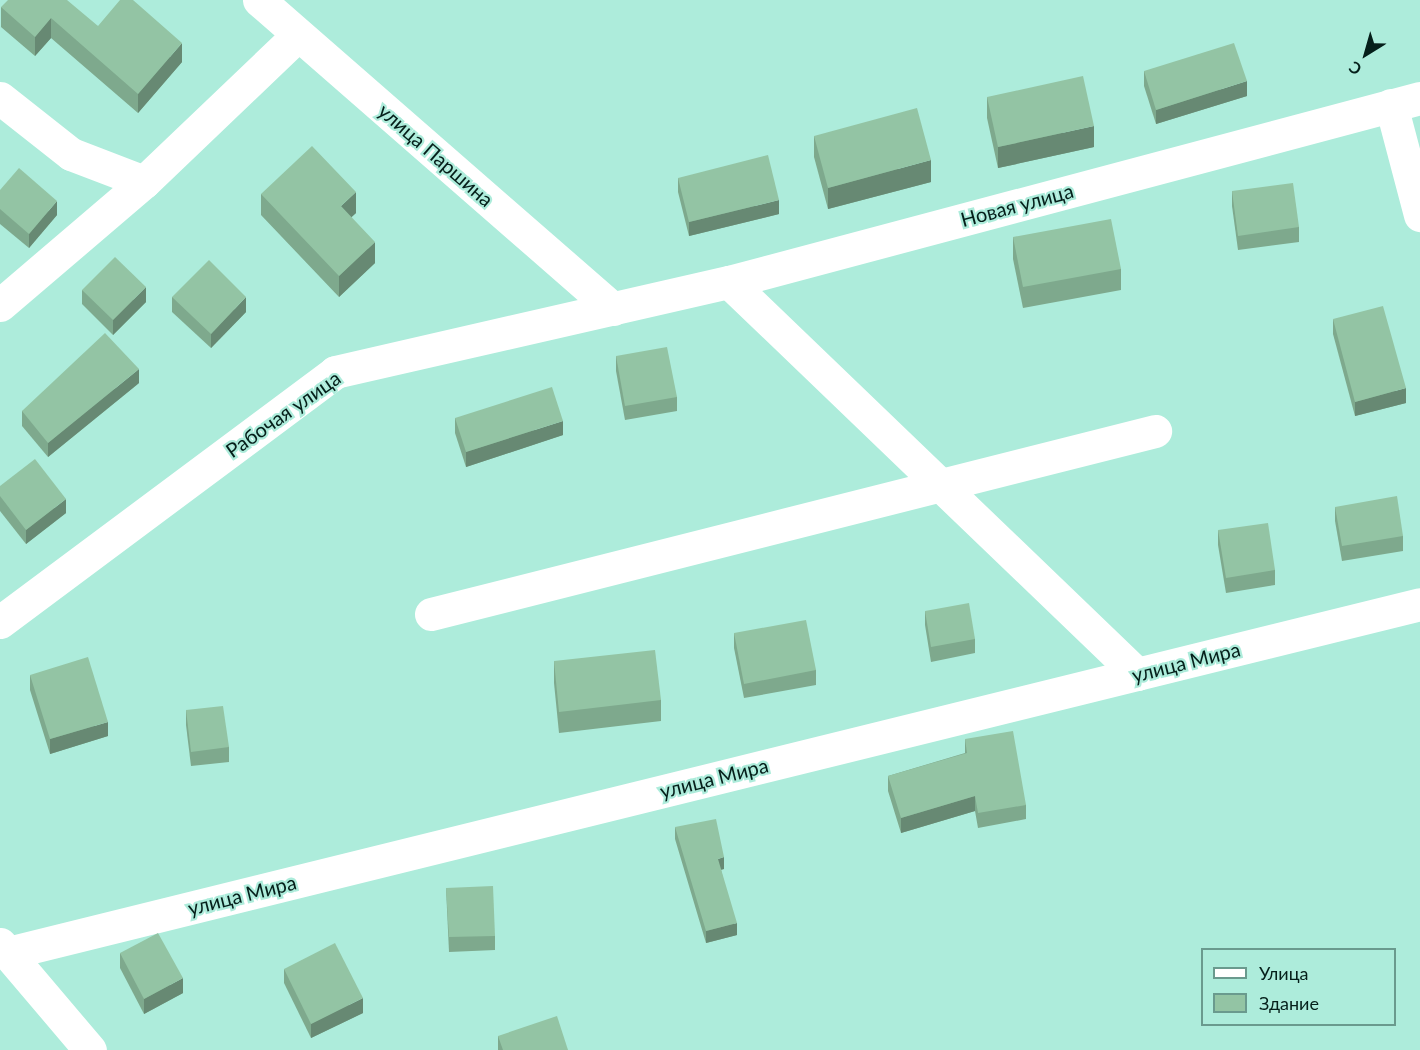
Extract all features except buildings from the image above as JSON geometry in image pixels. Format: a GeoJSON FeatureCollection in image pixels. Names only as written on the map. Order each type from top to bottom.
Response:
{"type":"FeatureCollection","features":[{"type":"Feature","properties":{"kind":"street","name":"улица Паршина"},"geometry":{"type":"LineString","coordinates":[[259,0],[613,309]]}},
{"type":"Feature","properties":{"kind":"street"},"geometry":{"type":"LineString","coordinates":[[0,305],[144,182],[298,35]]}},
{"type":"Feature","properties":{"kind":"street"},"geometry":{"type":"LineString","coordinates":[[0,98],[71,154],[144,182]]}},
{"type":"Feature","properties":{"kind":"street"},"geometry":{"type":"LineString","coordinates":[[1406,101],[1420,215]]}},
{"type":"Feature","properties":{"kind":"street","name":"Новая улица"},"geometry":{"type":"LineString","coordinates":[[613,309],[729,282],[1406,101]]}},
{"type":"Feature","properties":{"kind":"street"},"geometry":{"type":"LineString","coordinates":[[729,282],[944,485],[1137,674]]}},
{"type":"Feature","properties":{"kind":"street","name":"Рабочая улица"},"geometry":{"type":"LineString","coordinates":[[0,622],[335,372],[613,309]]}},
{"type":"Feature","properties":{"kind":"street"},"geometry":{"type":"LineString","coordinates":[[431,614],[1155,431]]}},
{"type":"Feature","properties":{"kind":"street","name":"улица Мира"},"geometry":{"type":"LineString","coordinates":[[4,948],[1420,604]]}},
{"type":"Feature","properties":{"kind":"street"},"geometry":{"type":"LineString","coordinates":[[4,948],[90,1050]]}}]}
